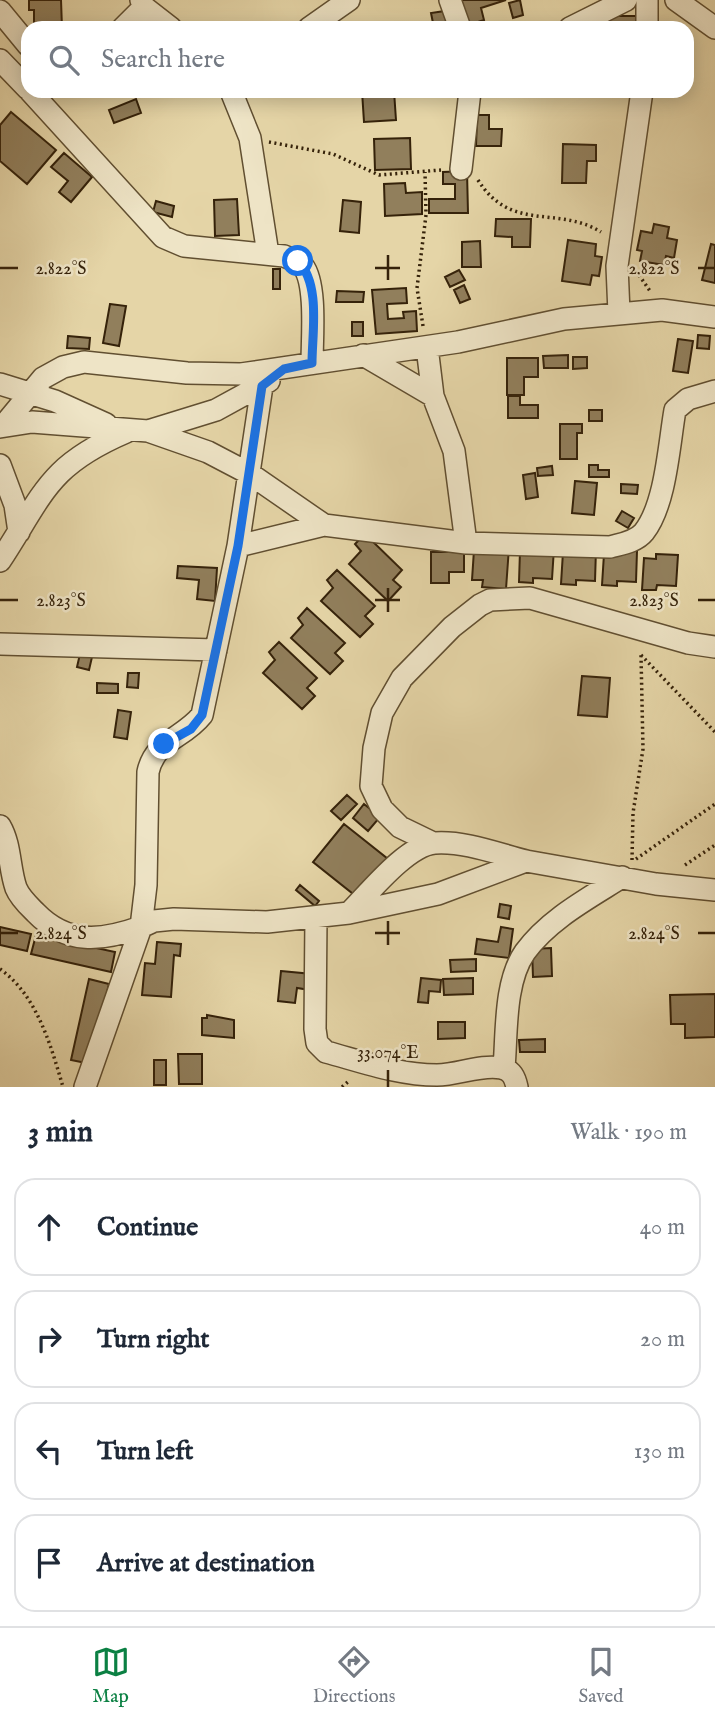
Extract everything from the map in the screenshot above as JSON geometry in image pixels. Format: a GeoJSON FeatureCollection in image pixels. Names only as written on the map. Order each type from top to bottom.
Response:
{"type":"FeatureCollection","features":[{"type":"Feature","properties":{"kind":"street"},"geometry":{"type":"LineString","coordinates":[[319,21],[349,0]]}},
{"type":"Feature","properties":{"kind":"street"},"geometry":{"type":"LineString","coordinates":[[450,0],[458,21]]}},
{"type":"Feature","properties":{"kind":"street"},"geometry":{"type":"LineString","coordinates":[[584,21],[626,0]]}},
{"type":"Feature","properties":{"kind":"street"},"geometry":{"type":"LineString","coordinates":[[647,0],[647,21]]}},
{"type":"Feature","properties":{"kind":"street"},"geometry":{"type":"LineString","coordinates":[[676,0],[715,28]]}},
{"type":"Feature","properties":{"kind":"street"},"geometry":{"type":"LineString","coordinates":[[128,21],[142,3],[162,21]]}},
{"type":"Feature","properties":{"kind":"street"},"geometry":{"type":"LineString","coordinates":[[0,11],[21,36]]}},
{"type":"Feature","properties":{"kind":"street"},"geometry":{"type":"LineString","coordinates":[[0,60],[21,58]]}},
{"type":"Feature","properties":{"kind":"street"},"geometry":{"type":"LineString","coordinates":[[0,60],[21,82]]}},
{"type":"Feature","properties":{"kind":"street"},"geometry":{"type":"LineString","coordinates":[[36,98],[163,237],[184,246],[268,254],[298,261],[305,268],[311,284],[312,363]]}},
{"type":"Feature","properties":{"kind":"street"},"geometry":{"type":"LineString","coordinates":[[234,98],[250,138],[268,254]]}},
{"type":"Feature","properties":{"kind":"street"},"geometry":{"type":"LineString","coordinates":[[461,169],[469,98]]}},
{"type":"Feature","properties":{"kind":"street"},"geometry":{"type":"LineString","coordinates":[[619,313],[617,285],[620,249],[641,98]]}},
{"type":"Feature","properties":{"kind":"street"},"geometry":{"type":"LineString","coordinates":[[2,426],[43,378],[63,367],[84,362],[187,373],[240,374],[427,347],[564,319],[662,310],[715,317]]}},
{"type":"Feature","properties":{"kind":"street"},"geometry":{"type":"LineString","coordinates":[[427,347],[433,396],[454,451],[466,543]]}},
{"type":"Feature","properties":{"kind":"street"},"geometry":{"type":"LineString","coordinates":[[363,355],[433,396]]}},
{"type":"Feature","properties":{"kind":"street"},"geometry":{"type":"LineString","coordinates":[[0,561],[52,479],[71,460],[131,429],[216,410],[262,386],[284,369]]}},
{"type":"Feature","properties":{"kind":"street"},"geometry":{"type":"LineString","coordinates":[[0,384],[208,452],[250,474],[324,525]]}},
{"type":"Feature","properties":{"kind":"street"},"geometry":{"type":"LineString","coordinates":[[85,1087],[141,928],[146,885],[148,772],[152,757],[164,744],[191,729],[202,715],[238,546],[262,386]]}},
{"type":"Feature","properties":{"kind":"street"},"geometry":{"type":"LineString","coordinates":[[238,546],[324,525],[466,543],[610,547],[629,542],[644,533],[659,496],[675,410],[688,399],[715,390]]}},
{"type":"Feature","properties":{"kind":"street"},"geometry":{"type":"LineString","coordinates":[[2,426],[32,422],[131,429]]}},
{"type":"Feature","properties":{"kind":"street"},"geometry":{"type":"LineString","coordinates":[[0,465],[15,505],[19,532]]}},
{"type":"Feature","properties":{"kind":"street"},"geometry":{"type":"LineString","coordinates":[[433,843],[400,827],[382,809],[371,786],[374,748],[382,713],[402,678],[480,605],[490,600],[530,598],[688,643],[715,647]]}},
{"type":"Feature","properties":{"kind":"street"},"geometry":{"type":"LineString","coordinates":[[0,644],[216,650]]}},
{"type":"Feature","properties":{"kind":"street"},"geometry":{"type":"LineString","coordinates":[[0,826],[17,891],[46,922],[61,932],[93,939],[113,937],[174,919],[267,922],[348,913],[438,894],[526,861]]}},
{"type":"Feature","properties":{"kind":"street"},"geometry":{"type":"LineString","coordinates":[[348,913],[413,850],[433,843],[453,844],[526,861],[627,869],[715,890]]}},
{"type":"Feature","properties":{"kind":"street"},"geometry":{"type":"LineString","coordinates":[[504,1068],[512,988],[524,954],[549,927],[627,869]]}},
{"type":"Feature","properties":{"kind":"street"},"geometry":{"type":"LineString","coordinates":[[316,917],[317,1043],[326,1052],[404,1072],[454,1080],[489,1067],[504,1068],[514,1076],[517,1087]]}},
{"type":"Feature","properties":{"kind":"path"},"geometry":{"type":"LineString","coordinates":[[250,138],[333,154],[379,174],[461,169],[474,173],[489,197],[501,206],[593,228],[620,249],[662,310]]}},
{"type":"Feature","properties":{"kind":"path"},"geometry":{"type":"LineString","coordinates":[[425,172],[426,215],[417,288],[427,347]]}},
{"type":"Feature","properties":{"kind":"path"},"geometry":{"type":"LineString","coordinates":[[634,647],[715,732]]}},
{"type":"Feature","properties":{"kind":"path"},"geometry":{"type":"LineString","coordinates":[[627,869],[643,749],[641,655]]}},
{"type":"Feature","properties":{"kind":"path"},"geometry":{"type":"LineString","coordinates":[[627,869],[715,804]]}},
{"type":"Feature","properties":{"kind":"path"},"geometry":{"type":"LineString","coordinates":[[0,970],[19,989],[43,1027],[63,1087]]}},
{"type":"Feature","properties":{"kind":"building"},"geometry":{"type":"Polygon","coordinates":[[[29,0],[61,0],[62,21],[34,21],[34,10],[29,10],[29,0]]]}},
{"type":"Feature","properties":{"kind":"building"},"geometry":{"type":"Polygon","coordinates":[[[461,0],[506,0],[481,8],[484,20],[468,21],[461,0]]]}},
{"type":"Feature","properties":{"kind":"building"},"geometry":{"type":"Polygon","coordinates":[[[520,0],[523,15],[513,18],[509,3],[520,0]]]}},
{"type":"Feature","properties":{"kind":"building"},"geometry":{"type":"Polygon","coordinates":[[[445,11],[447,21],[433,21],[431,13],[445,11]]]}},
{"type":"Feature","properties":{"kind":"building"},"geometry":{"type":"Polygon","coordinates":[[[601,16],[640,16],[640,21],[601,21],[601,16]]]}},
{"type":"Feature","properties":{"kind":"building"},"geometry":{"type":"Polygon","coordinates":[[[362,98],[394,98],[396,120],[364,122],[362,98]]]}},
{"type":"Feature","properties":{"kind":"building"},"geometry":{"type":"Polygon","coordinates":[[[136,99],[141,113],[114,123],[109,110],[136,99]]]}},
{"type":"Feature","properties":{"kind":"building"},"geometry":{"type":"Polygon","coordinates":[[[11,112],[56,150],[27,184],[0,161],[0,125],[11,112]]]}},
{"type":"Feature","properties":{"kind":"building"},"geometry":{"type":"Polygon","coordinates":[[[477,115],[489,115],[489,129],[502,129],[501,146],[476,146],[477,115]]]}},
{"type":"Feature","properties":{"kind":"building"},"geometry":{"type":"Polygon","coordinates":[[[410,138],[411,169],[375,170],[374,139],[410,138]]]}},
{"type":"Feature","properties":{"kind":"building"},"geometry":{"type":"Polygon","coordinates":[[[563,144],[596,145],[596,161],[587,161],[586,183],[562,183],[563,144]]]}},
{"type":"Feature","properties":{"kind":"building"},"geometry":{"type":"Polygon","coordinates":[[[64,153],[92,177],[71,202],[59,192],[68,181],[51,167],[64,153]]]}},
{"type":"Feature","properties":{"kind":"building"},"geometry":{"type":"Polygon","coordinates":[[[467,171],[468,213],[429,213],[429,199],[455,199],[455,184],[443,184],[443,172],[467,171]]]}},
{"type":"Feature","properties":{"kind":"building"},"geometry":{"type":"Polygon","coordinates":[[[405,183],[406,193],[422,192],[422,214],[385,216],[384,184],[405,183]]]}},
{"type":"Feature","properties":{"kind":"building"},"geometry":{"type":"Polygon","coordinates":[[[237,199],[239,235],[215,236],[214,200],[237,199]]]}},
{"type":"Feature","properties":{"kind":"building"},"geometry":{"type":"Polygon","coordinates":[[[343,200],[361,202],[359,233],[340,231],[343,200]]]}},
{"type":"Feature","properties":{"kind":"building"},"geometry":{"type":"Polygon","coordinates":[[[156,201],[174,206],[172,217],[153,212],[156,201]]]}},
{"type":"Feature","properties":{"kind":"building"},"geometry":{"type":"Polygon","coordinates":[[[496,219],[531,219],[530,247],[512,247],[512,237],[495,236],[496,219]]]}},
{"type":"Feature","properties":{"kind":"building"},"geometry":{"type":"Polygon","coordinates":[[[654,224],[669,227],[667,238],[677,240],[674,258],[666,256],[664,265],[640,261],[642,251],[637,250],[641,231],[652,233],[654,224]]]}},
{"type":"Feature","properties":{"kind":"building"},"geometry":{"type":"Polygon","coordinates":[[[568,240],[596,244],[595,256],[602,257],[599,276],[592,275],[590,285],[562,281],[568,240]]]}},
{"type":"Feature","properties":{"kind":"building"},"geometry":{"type":"Polygon","coordinates":[[[480,241],[481,267],[462,267],[462,242],[480,241]]]}},
{"type":"Feature","properties":{"kind":"building"},"geometry":{"type":"Polygon","coordinates":[[[711,244],[715,245],[715,283],[702,280],[711,244]]]}},
{"type":"Feature","properties":{"kind":"building"},"geometry":{"type":"Polygon","coordinates":[[[273,269],[280,269],[280,289],[273,289],[273,269]]]}},
{"type":"Feature","properties":{"kind":"building"},"geometry":{"type":"Polygon","coordinates":[[[459,270],[465,280],[450,287],[445,277],[459,270]]]}},
{"type":"Feature","properties":{"kind":"building"},"geometry":{"type":"Polygon","coordinates":[[[464,285],[470,299],[460,303],[454,290],[464,285]]]}},
{"type":"Feature","properties":{"kind":"building"},"geometry":{"type":"Polygon","coordinates":[[[406,288],[407,303],[387,304],[388,319],[404,318],[403,312],[416,311],[417,331],[376,334],[372,290],[406,288]]]}},
{"type":"Feature","properties":{"kind":"building"},"geometry":{"type":"Polygon","coordinates":[[[337,291],[364,292],[363,302],[336,302],[337,291]]]}},
{"type":"Feature","properties":{"kind":"building"},"geometry":{"type":"Polygon","coordinates":[[[110,304],[126,306],[119,346],[103,343],[110,304]]]}},
{"type":"Feature","properties":{"kind":"building"},"geometry":{"type":"Polygon","coordinates":[[[352,322],[363,322],[363,336],[352,336],[352,322]]]}},
{"type":"Feature","properties":{"kind":"building"},"geometry":{"type":"Polygon","coordinates":[[[698,335],[710,336],[709,349],[697,348],[698,335]]]}},
{"type":"Feature","properties":{"kind":"building"},"geometry":{"type":"Polygon","coordinates":[[[68,336],[90,338],[89,349],[67,348],[68,336]]]}},
{"type":"Feature","properties":{"kind":"building"},"geometry":{"type":"Polygon","coordinates":[[[678,339],[693,341],[688,373],[673,371],[678,339]]]}},
{"type":"Feature","properties":{"kind":"building"},"geometry":{"type":"Polygon","coordinates":[[[568,355],[568,368],[544,368],[543,356],[568,355]]]}},
{"type":"Feature","properties":{"kind":"building"},"geometry":{"type":"Polygon","coordinates":[[[573,357],[587,357],[587,368],[573,369],[573,357]]]}},
{"type":"Feature","properties":{"kind":"building"},"geometry":{"type":"Polygon","coordinates":[[[507,358],[538,358],[538,377],[524,377],[524,395],[507,395],[507,358]]]}},
{"type":"Feature","properties":{"kind":"building"},"geometry":{"type":"Polygon","coordinates":[[[508,396],[520,396],[520,405],[538,405],[538,418],[508,418],[508,396]]]}},
{"type":"Feature","properties":{"kind":"building"},"geometry":{"type":"Polygon","coordinates":[[[589,410],[602,410],[602,421],[589,421],[589,410]]]}},
{"type":"Feature","properties":{"kind":"building"},"geometry":{"type":"Polygon","coordinates":[[[560,424],[582,424],[582,433],[577,433],[577,459],[560,459],[560,424]]]}},
{"type":"Feature","properties":{"kind":"building"},"geometry":{"type":"Polygon","coordinates":[[[589,465],[598,465],[598,470],[609,470],[609,477],[589,477],[589,465]]]}},
{"type":"Feature","properties":{"kind":"building"},"geometry":{"type":"Polygon","coordinates":[[[552,466],[553,475],[538,476],[537,468],[552,466]]]}},
{"type":"Feature","properties":{"kind":"building"},"geometry":{"type":"Polygon","coordinates":[[[535,473],[538,497],[526,499],[523,475],[535,473]]]}},
{"type":"Feature","properties":{"kind":"building"},"geometry":{"type":"Polygon","coordinates":[[[575,481],[597,483],[594,515],[572,513],[575,481]]]}},
{"type":"Feature","properties":{"kind":"building"},"geometry":{"type":"Polygon","coordinates":[[[621,484],[638,485],[637,494],[621,493],[621,484]]]}},
{"type":"Feature","properties":{"kind":"building"},"geometry":{"type":"Polygon","coordinates":[[[622,511],[634,518],[628,528],[616,521],[622,511]]]}},
{"type":"Feature","properties":{"kind":"building"},"geometry":{"type":"Polygon","coordinates":[[[365,534],[402,570],[393,580],[401,587],[388,601],[349,564],[361,551],[355,544],[365,534]]]}},
{"type":"Feature","properties":{"kind":"building"},"geometry":{"type":"Polygon","coordinates":[[[509,547],[506,589],[482,587],[483,580],[472,580],[474,550],[509,547]]]}},
{"type":"Feature","properties":{"kind":"building"},"geometry":{"type":"Polygon","coordinates":[[[449,548],[464,548],[464,572],[449,572],[449,583],[431,583],[431,552],[448,552],[449,548]]]}},
{"type":"Feature","properties":{"kind":"building"},"geometry":{"type":"Polygon","coordinates":[[[554,548],[552,579],[533,578],[533,583],[519,582],[520,551],[554,548]]]}},
{"type":"Feature","properties":{"kind":"building"},"geometry":{"type":"Polygon","coordinates":[[[596,549],[595,581],[576,580],[576,585],[561,584],[563,552],[596,549]]]}},
{"type":"Feature","properties":{"kind":"building"},"geometry":{"type":"Polygon","coordinates":[[[616,550],[637,551],[636,582],[617,581],[617,586],[602,585],[604,554],[616,550]]]}},
{"type":"Feature","properties":{"kind":"building"},"geometry":{"type":"Polygon","coordinates":[[[656,554],[678,555],[676,586],[657,585],[656,590],[642,590],[644,558],[656,559],[656,554]]]}},
{"type":"Feature","properties":{"kind":"building"},"geometry":{"type":"Polygon","coordinates":[[[178,566],[217,568],[215,601],[197,599],[199,580],[177,578],[178,566]]]}},
{"type":"Feature","properties":{"kind":"building"},"geometry":{"type":"Polygon","coordinates":[[[337,570],[375,606],[365,616],[373,624],[360,637],[321,601],[333,588],[327,580],[337,570]]]}},
{"type":"Feature","properties":{"kind":"building"},"geometry":{"type":"Polygon","coordinates":[[[307,608],[345,643],[335,653],[343,661],[330,674],[291,638],[303,625],[298,618],[307,608]]]}},
{"type":"Feature","properties":{"kind":"building"},"geometry":{"type":"Polygon","coordinates":[[[279,642],[317,678],[307,688],[315,696],[302,709],[263,673],[275,660],[269,652],[279,642]]]}},
{"type":"Feature","properties":{"kind":"building"},"geometry":{"type":"Polygon","coordinates":[[[80,654],[92,657],[89,670],[77,667],[80,654]]]}},
{"type":"Feature","properties":{"kind":"building"},"geometry":{"type":"Polygon","coordinates":[[[128,673],[139,673],[138,688],[127,687],[128,673]]]}},
{"type":"Feature","properties":{"kind":"building"},"geometry":{"type":"Polygon","coordinates":[[[582,676],[610,678],[607,717],[578,715],[582,676]]]}},
{"type":"Feature","properties":{"kind":"building"},"geometry":{"type":"Polygon","coordinates":[[[97,683],[118,684],[118,693],[97,693],[97,683]]]}},
{"type":"Feature","properties":{"kind":"building"},"geometry":{"type":"Polygon","coordinates":[[[118,710],[131,712],[127,739],[114,737],[118,710]]]}},
{"type":"Feature","properties":{"kind":"building"},"geometry":{"type":"Polygon","coordinates":[[[347,795],[357,804],[341,820],[331,811],[347,795]]]}},
{"type":"Feature","properties":{"kind":"building"},"geometry":{"type":"Polygon","coordinates":[[[364,804],[380,817],[368,831],[353,818],[364,804]]]}},
{"type":"Feature","properties":{"kind":"building"},"geometry":{"type":"Polygon","coordinates":[[[344,824],[388,859],[357,897],[313,862],[344,824]]]}},
{"type":"Feature","properties":{"kind":"building"},"geometry":{"type":"Polygon","coordinates":[[[300,885],[319,901],[315,906],[296,890],[300,885]]]}},
{"type":"Feature","properties":{"kind":"building"},"geometry":{"type":"Polygon","coordinates":[[[500,904],[511,906],[509,919],[498,917],[500,904]]]}},
{"type":"Feature","properties":{"kind":"building"},"geometry":{"type":"Polygon","coordinates":[[[0,927],[31,934],[27,951],[0,945],[0,927]]]}},
{"type":"Feature","properties":{"kind":"building"},"geometry":{"type":"Polygon","coordinates":[[[501,927],[513,929],[509,958],[475,954],[477,939],[498,942],[501,927]]]}},
{"type":"Feature","properties":{"kind":"building"},"geometry":{"type":"Polygon","coordinates":[[[36,935],[115,952],[111,972],[31,954],[36,935]]]}},
{"type":"Feature","properties":{"kind":"building"},"geometry":{"type":"Polygon","coordinates":[[[157,942],[181,944],[180,956],[174,955],[171,997],[142,995],[145,963],[155,964],[157,942]]]}},
{"type":"Feature","properties":{"kind":"building"},"geometry":{"type":"Polygon","coordinates":[[[551,948],[552,976],[533,977],[532,949],[551,948]]]}},
{"type":"Feature","properties":{"kind":"building"},"geometry":{"type":"Polygon","coordinates":[[[476,959],[476,971],[451,972],[450,960],[476,959]]]}},
{"type":"Feature","properties":{"kind":"building"},"geometry":{"type":"Polygon","coordinates":[[[281,971],[312,974],[310,990],[297,988],[295,1003],[278,1001],[281,971]]]}},
{"type":"Feature","properties":{"kind":"building"},"geometry":{"type":"Polygon","coordinates":[[[421,978],[441,980],[440,992],[429,991],[428,1003],[418,1002],[421,978]]]}},
{"type":"Feature","properties":{"kind":"building"},"geometry":{"type":"Polygon","coordinates":[[[473,978],[473,994],[444,995],[443,979],[473,978]]]}},
{"type":"Feature","properties":{"kind":"building"},"geometry":{"type":"Polygon","coordinates":[[[89,979],[109,984],[91,1064],[71,1060],[89,979]]]}},
{"type":"Feature","properties":{"kind":"building"},"geometry":{"type":"Polygon","coordinates":[[[715,994],[715,1037],[685,1038],[685,1024],[671,1024],[670,995],[715,994]]]}},
{"type":"Feature","properties":{"kind":"building"},"geometry":{"type":"Polygon","coordinates":[[[207,1015],[234,1020],[234,1038],[202,1035],[202,1018],[207,1018],[207,1015]]]}},
{"type":"Feature","properties":{"kind":"building"},"geometry":{"type":"Polygon","coordinates":[[[438,1022],[465,1022],[465,1038],[438,1039],[438,1022]]]}},
{"type":"Feature","properties":{"kind":"building"},"geometry":{"type":"Polygon","coordinates":[[[545,1039],[545,1052],[520,1052],[519,1040],[545,1039]]]}},
{"type":"Feature","properties":{"kind":"building"},"geometry":{"type":"Polygon","coordinates":[[[178,1054],[202,1054],[202,1084],[179,1084],[178,1054]]]}},
{"type":"Feature","properties":{"kind":"building"},"geometry":{"type":"Polygon","coordinates":[[[154,1060],[166,1060],[166,1085],[154,1085],[154,1060]]]}},
{"type":"Feature","properties":{"kind":"route"},"geometry":{"type":"LineString","coordinates":[[164,744],[191,729],[202,715],[238,546],[262,386],[284,369],[312,363],[311,284],[305,268],[298,261]]}}]}
